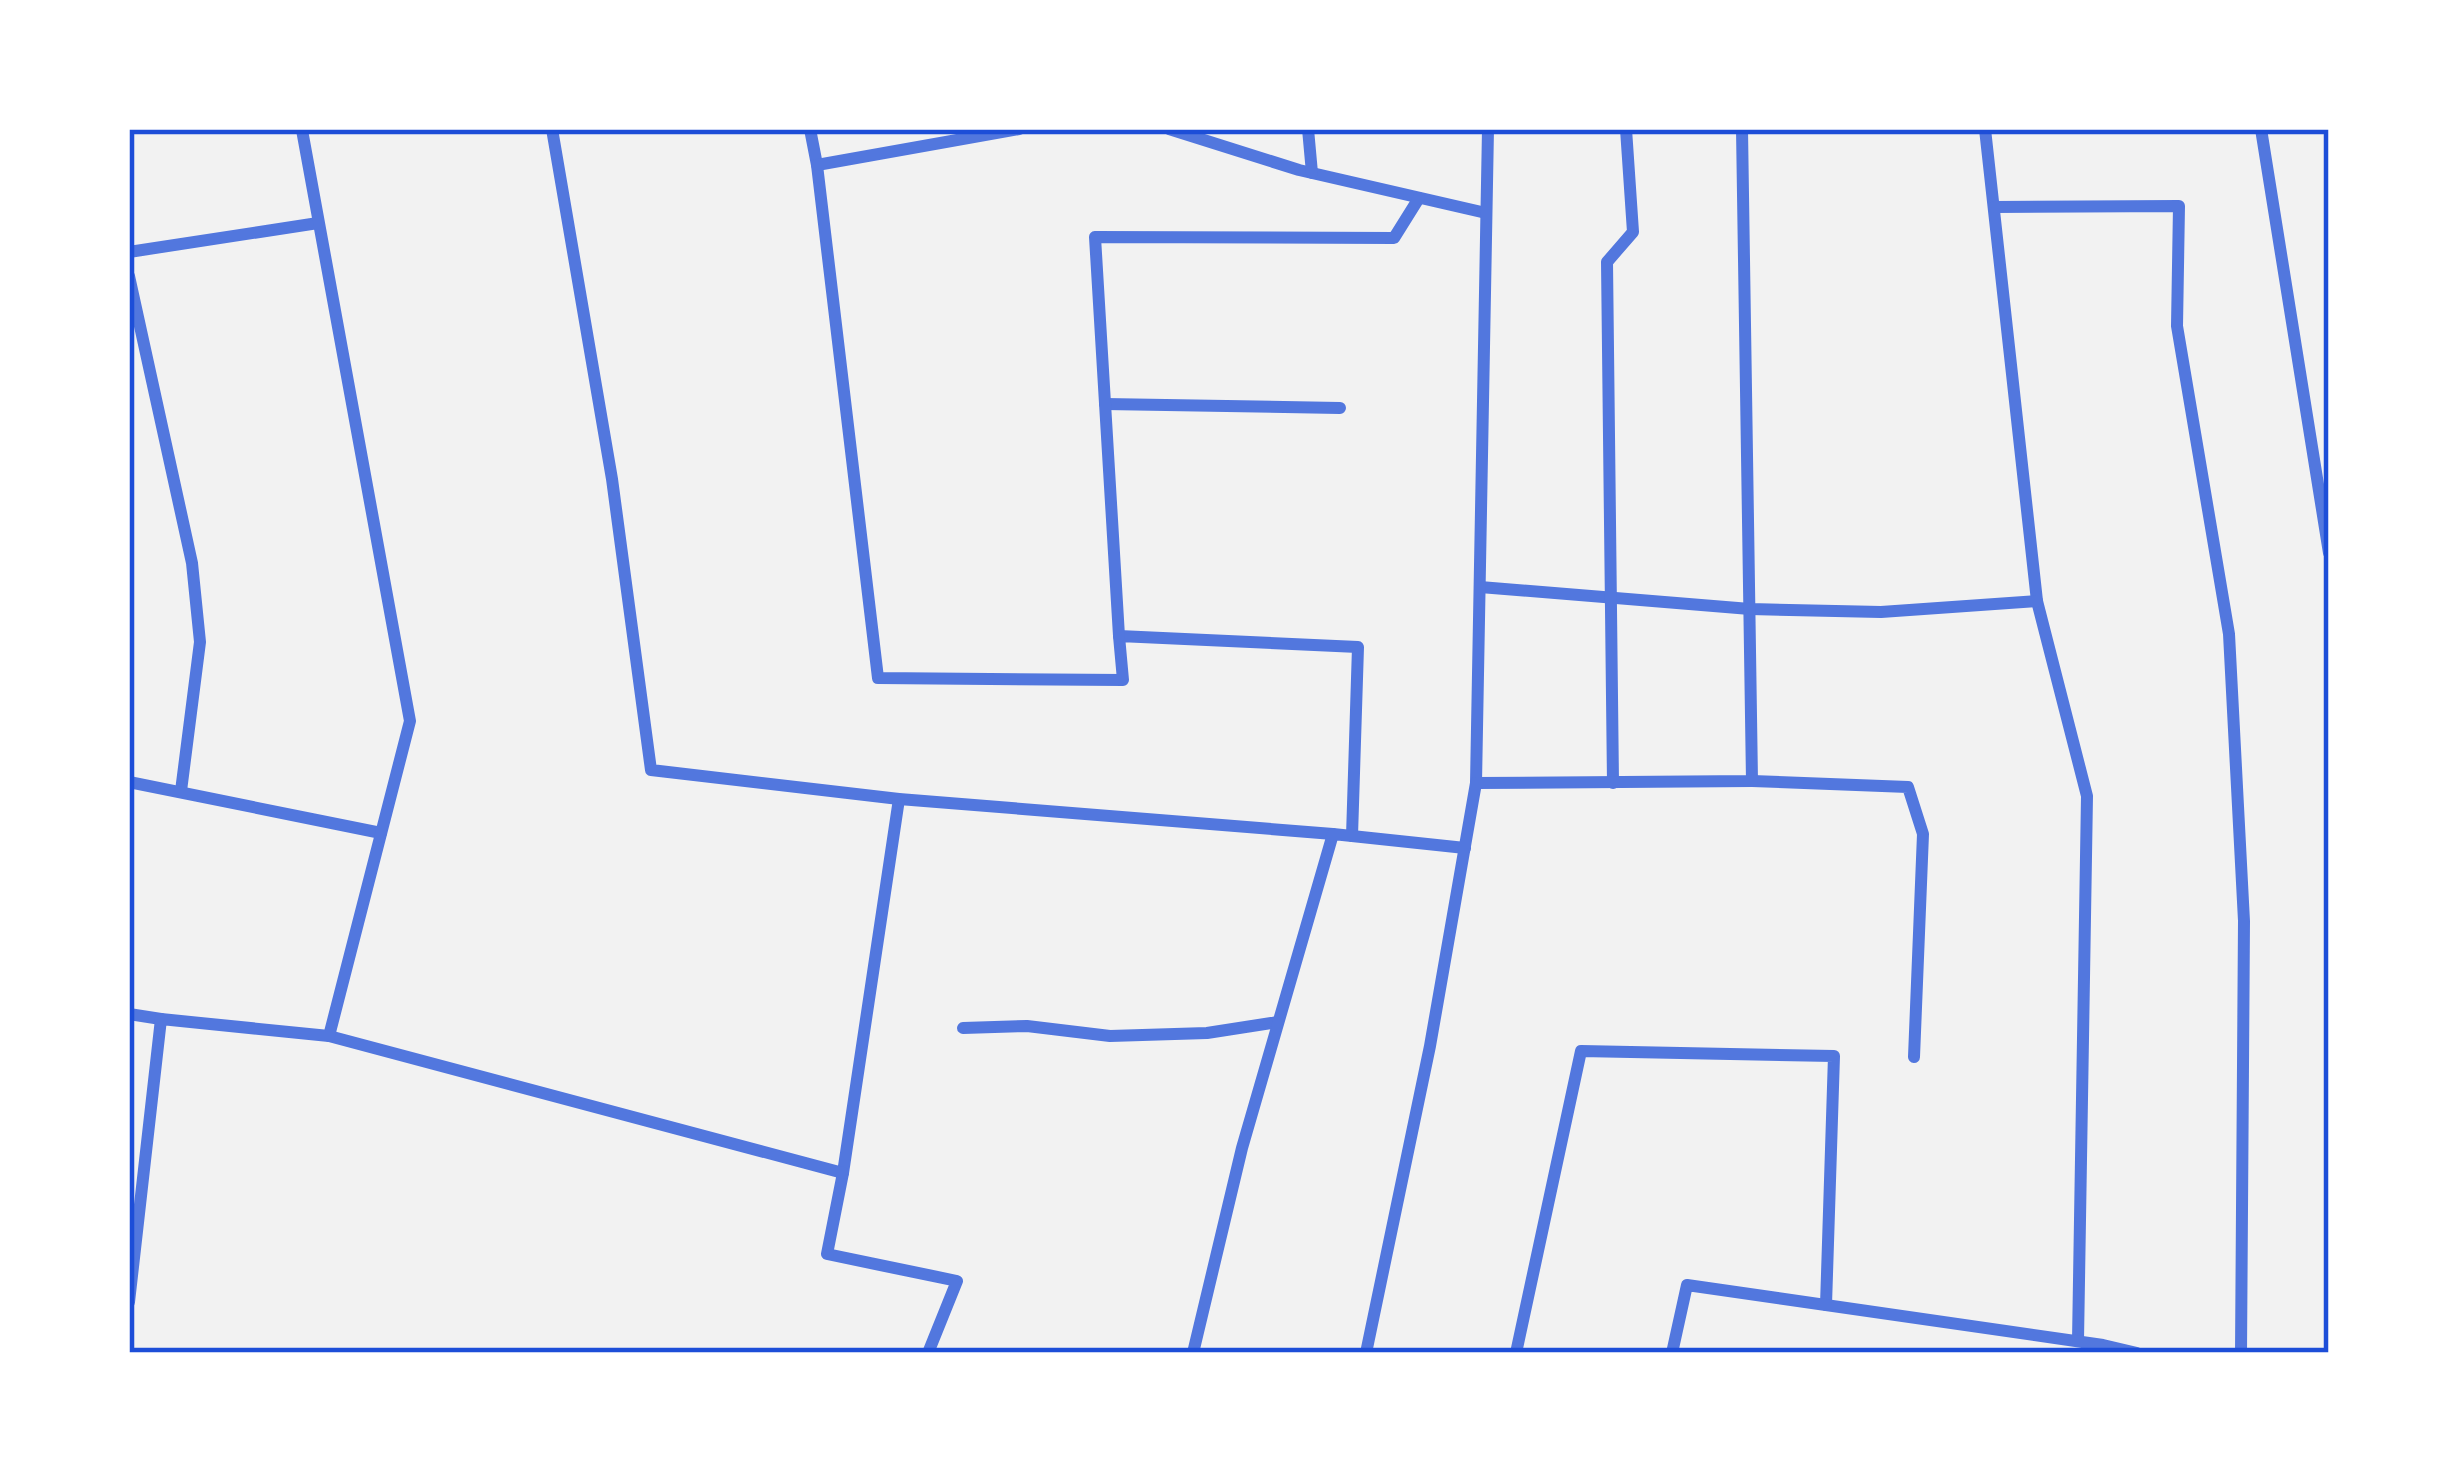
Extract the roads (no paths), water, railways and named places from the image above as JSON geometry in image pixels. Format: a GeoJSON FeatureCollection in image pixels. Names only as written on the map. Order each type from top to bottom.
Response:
{"type":"FeatureCollection","features":[{"type":"Feature","properties":{"kind":"street"},"geometry":{"type":"LineString","coordinates":[[314,129],[302,130],[410,721],[329,1036]]}},
{"type":"Feature","properties":{"kind":"street"},"geometry":{"type":"LineString","coordinates":[[552,129],[612,478],[651,770],[899,799],[1465,848]]}},
{"type":"Feature","properties":{"kind":"street"},"geometry":{"type":"LineString","coordinates":[[810,129],[878,678],[1123,680],[1095,237],[1394,238],[1419,197]]}},
{"type":"Feature","properties":{"kind":"street"},"geometry":{"type":"LineString","coordinates":[[818,165],[1019,129]]}},
{"type":"Feature","properties":{"kind":"street"},"geometry":{"type":"LineString","coordinates":[[1169,129],[1312,173],[1486,213]]}},
{"type":"Feature","properties":{"kind":"street"},"geometry":{"type":"LineString","coordinates":[[1308,129],[1312,173]]}},
{"type":"Feature","properties":{"kind":"street"},"geometry":{"type":"LineString","coordinates":[[1366,1353],[1430,1046],[1476,783],[1488,129]]}},
{"type":"Feature","properties":{"kind":"street"},"geometry":{"type":"LineString","coordinates":[[1613,782],[1607,262],[1633,232],[1626,129]]}},
{"type":"Feature","properties":{"kind":"street"},"geometry":{"type":"LineString","coordinates":[[1742,129],[1752,781]]}},
{"type":"Feature","properties":{"kind":"street"},"geometry":{"type":"LineString","coordinates":[[1985,129],[2038,602],[2087,796],[2078,1341]]}},
{"type":"Feature","properties":{"kind":"street"},"geometry":{"type":"LineString","coordinates":[[2261,129],[2329,553]]}},
{"type":"Feature","properties":{"kind":"street"},"geometry":{"type":"LineString","coordinates":[[1994,207],[2179,206],[2177,326],[2230,634],[2244,921],[2241,1353]]}},
{"type":"Feature","properties":{"kind":"street"},"geometry":{"type":"LineString","coordinates":[[129,253],[318,223]]}},
{"type":"Feature","properties":{"kind":"street"},"geometry":{"type":"LineString","coordinates":[[129,276],[198,609],[200,642],[181,791]]}},
{"type":"Feature","properties":{"kind":"street"},"geometry":{"type":"LineString","coordinates":[[1105,404],[1340,408]]}},
{"type":"Feature","properties":{"kind":"street"},"geometry":{"type":"LineString","coordinates":[[1480,587],[1750,609],[1881,612],[2038,602]]}},
{"type":"Feature","properties":{"kind":"street"},"geometry":{"type":"LineString","coordinates":[[1119,636],[1358,647],[1352,836]]}},
{"type":"Feature","properties":{"kind":"street"},"geometry":{"type":"LineString","coordinates":[[1476,783],[1752,781],[1908,788],[1922,834],[1914,1058]]}},
{"type":"Feature","properties":{"kind":"street"},"geometry":{"type":"LineString","coordinates":[[129,782],[381,832]]}},
{"type":"Feature","properties":{"kind":"street"},"geometry":{"type":"LineString","coordinates":[[899,799],[843,1173],[826,1254],[957,1281],[928,1353]]}},
{"type":"Feature","properties":{"kind":"street"},"geometry":{"type":"LineString","coordinates":[[1193,1353],[1242,1148],[1333,834]]}},
{"type":"Feature","properties":{"kind":"street"},"geometry":{"type":"LineString","coordinates":[[129,1014],[329,1036],[843,1173]]}},
{"type":"Feature","properties":{"kind":"street"},"geometry":{"type":"LineString","coordinates":[[129,1302],[161,1019]]}},
{"type":"Feature","properties":{"kind":"street"},"geometry":{"type":"LineString","coordinates":[[963,1028],[1027,1026],[1110,1036],[1207,1033],[1278,1022]]}},
{"type":"Feature","properties":{"kind":"street"},"geometry":{"type":"LineString","coordinates":[[1516,1353],[1581,1051],[1834,1056],[1826,1305]]}},
{"type":"Feature","properties":{"kind":"street"},"geometry":{"type":"LineString","coordinates":[[1672,1353],[1687,1285],[2137,1353]]}},
{"type":"Feature","properties":{"kind":"street"},"geometry":{"type":"LineString","coordinates":[[2042,1336],[2045,1353]]}}]}
